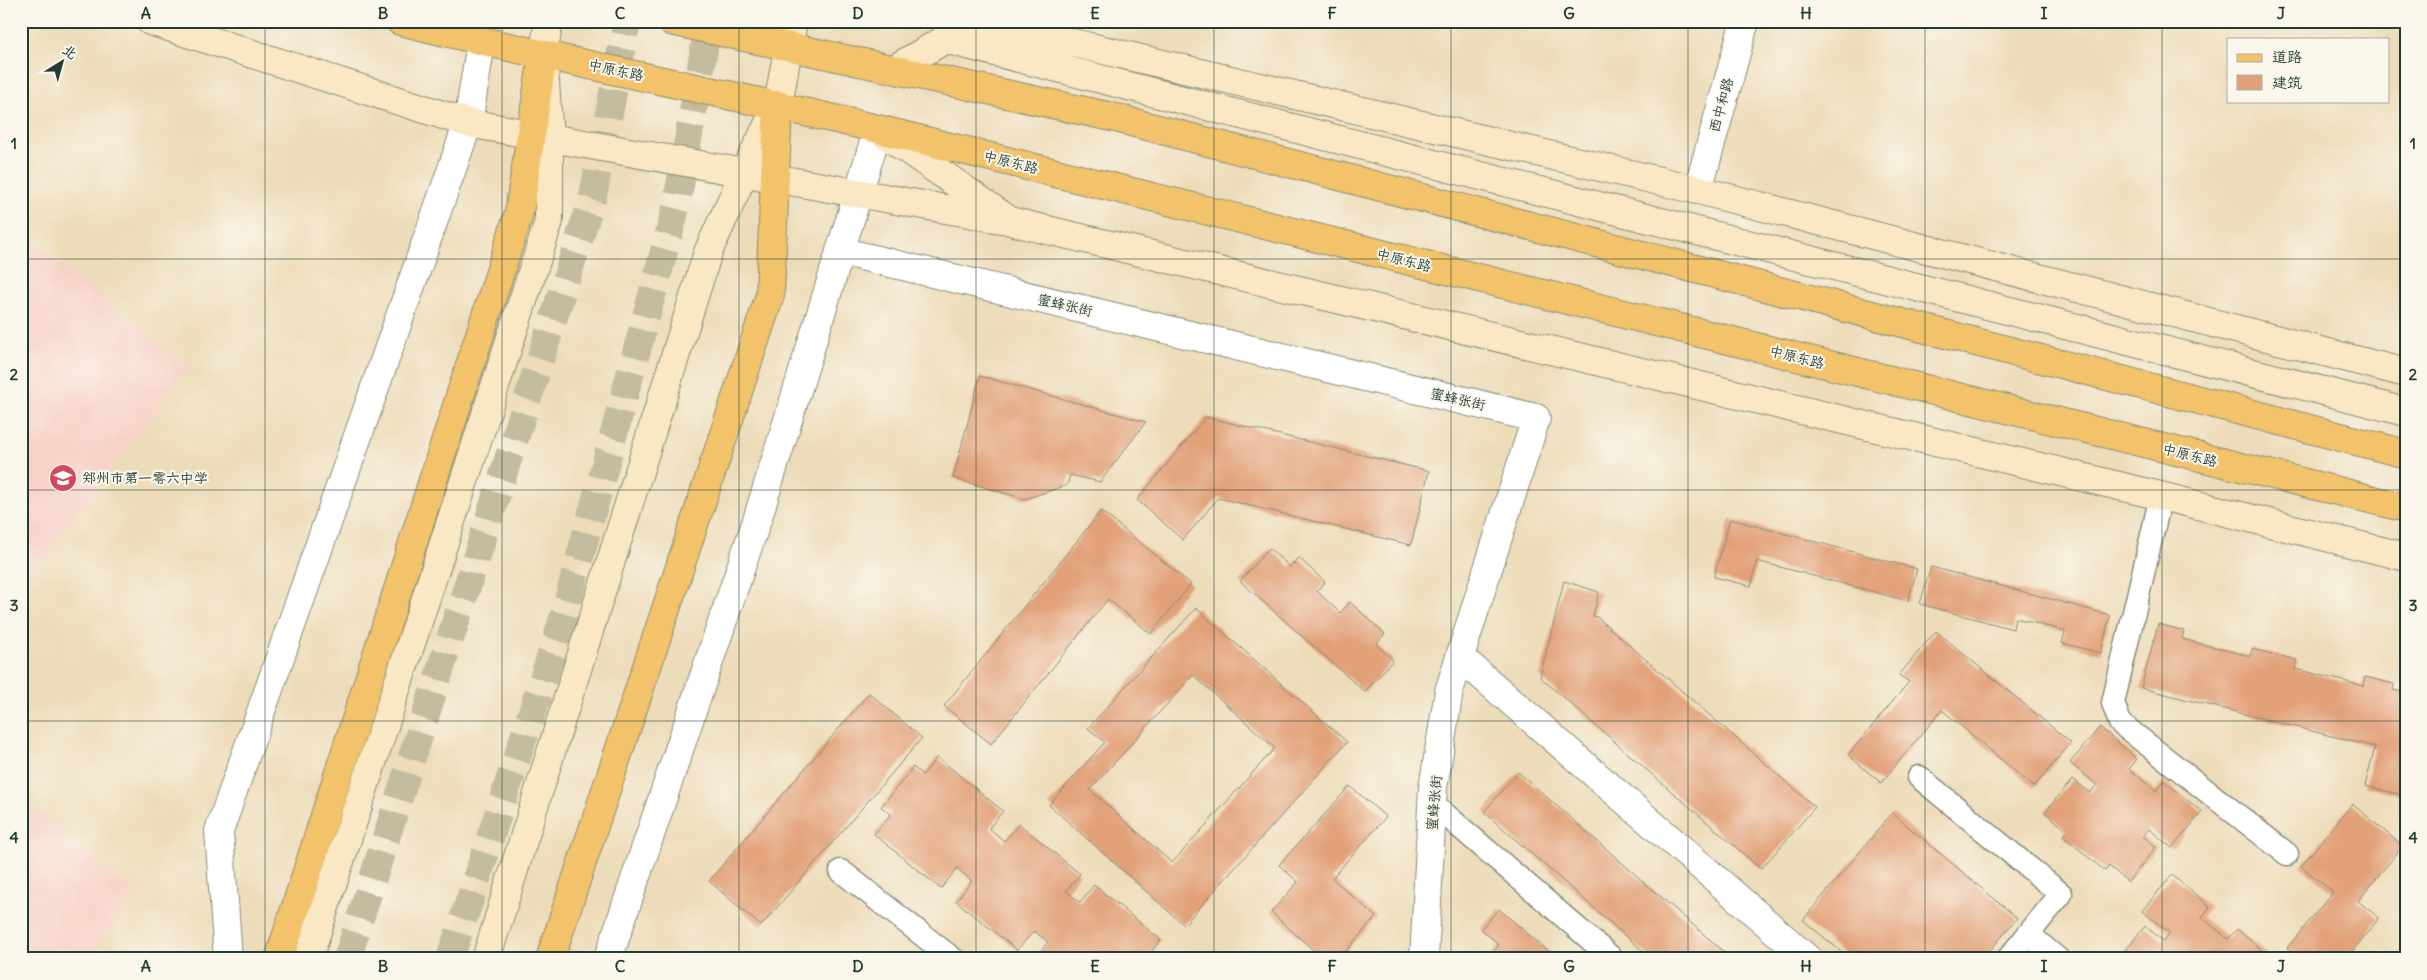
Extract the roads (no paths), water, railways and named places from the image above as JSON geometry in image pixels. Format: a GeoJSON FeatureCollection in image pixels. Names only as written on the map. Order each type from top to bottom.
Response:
{"type":"FeatureCollection","features":[{"type":"Feature","properties":{"kind":"main road","name":"中原东路"},"geometry":{"type":"LineString","coordinates":[[400,21],[481,42],[778,105],[878,129],[2406,508]]}},
{"type":"Feature","properties":{"kind":"main road"},"geometry":{"type":"LineString","coordinates":[[671,21],[791,34],[894,70],[1112,116],[2406,454]]}},
{"type":"Feature","properties":{"kind":"main road"},"geometry":{"type":"LineString","coordinates":[[279,959],[520,214],[540,136],[543,54]]}},
{"type":"Feature","properties":{"kind":"main road"},"geometry":{"type":"LineString","coordinates":[[550,959],[770,295],[778,105]]}},
{"type":"Feature","properties":{"kind":"street"},"geometry":{"type":"LineString","coordinates":[[150,21],[468,122],[1010,221],[2160,496],[2406,557]]}},
{"type":"Feature","properties":{"kind":"street"},"geometry":{"type":"LineString","coordinates":[[543,54],[549,21]]}},
{"type":"Feature","properties":{"kind":"street"},"geometry":{"type":"LineString","coordinates":[[894,70],[975,21]]}},
{"type":"Feature","properties":{"kind":"street"},"geometry":{"type":"LineString","coordinates":[[980,21],[1698,190],[2406,373]]}},
{"type":"Feature","properties":{"kind":"street","name":"西中和路"},"geometry":{"type":"LineString","coordinates":[[1698,190],[1745,21]]}},
{"type":"Feature","properties":{"kind":"street"},"geometry":{"type":"LineString","coordinates":[[486,959],[708,252],[778,105],[791,34]]}},
{"type":"Feature","properties":{"kind":"street"},"geometry":{"type":"LineString","coordinates":[[944,40],[2406,412]]}},
{"type":"Feature","properties":{"kind":"street"},"geometry":{"type":"LineString","coordinates":[[228,959],[219,832],[468,122],[481,42]]}},
{"type":"Feature","properties":{"kind":"street"},"geometry":{"type":"LineString","coordinates":[[608,959],[758,517],[878,129],[1010,221]]}},
{"type":"Feature","properties":{"kind":"street"},"geometry":{"type":"LineString","coordinates":[[308,959],[549,221],[540,136]]}},
{"type":"Feature","properties":{"kind":"street","name":"蜜蜂张街"},"geometry":{"type":"LineString","coordinates":[[840,251],[1536,418],[1449,691],[1432,803],[1424,959]]}},
{"type":"Feature","properties":{"kind":"street"},"geometry":{"type":"LineString","coordinates":[[1460,657],[1808,959]]}},
{"type":"Feature","properties":{"kind":"lane"},"geometry":{"type":"LineString","coordinates":[[2160,496],[2113,703],[2120,723],[2287,854]]}},
{"type":"Feature","properties":{"kind":"lane"},"geometry":{"type":"LineString","coordinates":[[1919,777],[2061,894],[2008,959]]}},
{"type":"Feature","properties":{"kind":"lane"},"geometry":{"type":"LineString","coordinates":[[1432,803],[1613,959]]}},
{"type":"Feature","properties":{"kind":"lane"},"geometry":{"type":"LineString","coordinates":[[841,871],[953,959]]}},
{"type":"Feature","properties":{"kind":"lane"},"geometry":{"type":"LineString","coordinates":[[2028,934],[2058,959]]}},
{"type":"Feature","properties":{"kind":"tunnel"},"geometry":{"type":"LineString","coordinates":[[347,959],[593,196],[627,21]]}},
{"type":"Feature","properties":{"kind":"tunnel"},"geometry":{"type":"LineString","coordinates":[[450,959],[562,622],[676,208],[709,21]]}},
{"type":"Feature","properties":{"kind":"place","name":"郑州市第一零六中学"},"geometry":{"type":"Point","coordinates":[63,478]}}]}
